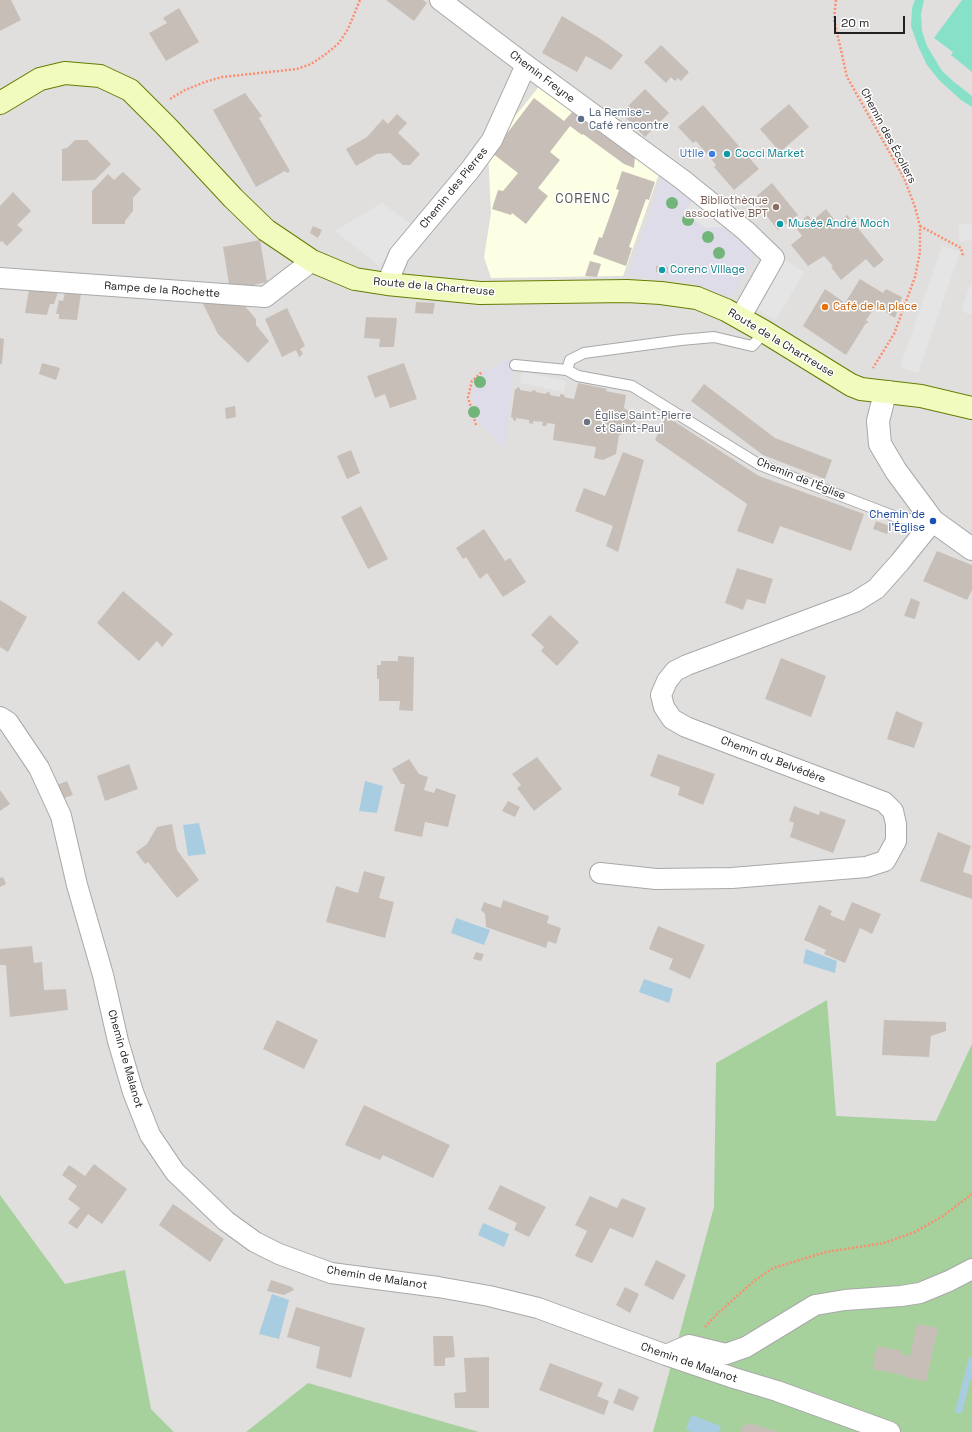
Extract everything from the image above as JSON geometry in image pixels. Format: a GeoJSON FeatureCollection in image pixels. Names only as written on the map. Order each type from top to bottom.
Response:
{"type":"FeatureCollection","features":[{"type":"Feature","properties":{"kind":"main road","name":"Route de la Chartreuse"},"geometry":{"type":"LineString","coordinates":[[0,103],[40,79],[65,73],[100,76],[130,90],[151,110],[233,198],[266,230],[312,261],[355,279],[387,284],[480,293],[627,291],[661,293],[697,298],[726,310],[765,332],[851,386],[861,389],[921,396],[972,408]]}},
{"type":"Feature","properties":{"kind":"street","name":"Chemin Freyne"},"geometry":{"type":"LineString","coordinates":[[440,0],[683,180],[746,231],[774,258],[740,318]]}},
{"type":"Feature","properties":{"kind":"street","name":"Chemin des Pierres"},"geometry":{"type":"LineString","coordinates":[[387,284],[399,255],[470,170],[492,140],[526,65]]}},
{"type":"Feature","properties":{"kind":"street","name":"Rampe de la Rochette"},"geometry":{"type":"LineString","coordinates":[[0,278],[265,297],[312,261]]}},
{"type":"Feature","properties":{"kind":"street"},"geometry":{"type":"LineString","coordinates":[[888,392],[883,401],[878,421],[880,444],[896,470],[933,521],[972,549]]}},
{"type":"Feature","properties":{"kind":"street","name":"Chemin du Belvédère"},"geometry":{"type":"LineString","coordinates":[[600,873],[656,879],[732,878],[866,867],[885,861],[896,841],[896,824],[893,811],[884,802],[686,727],[672,718],[664,708],[661,695],[667,681],[675,671],[686,665],[855,602],[876,589],[933,521]]}},
{"type":"Feature","properties":{"kind":"street","name":"Chemin de Malanot"},"geometry":{"type":"LineString","coordinates":[[0,717],[8,722],[38,768],[60,816],[77,885],[103,975],[118,1041],[133,1092],[150,1135],[175,1172],[226,1221],[255,1242],[279,1254],[331,1273],[438,1287],[538,1308],[666,1355],[777,1391],[890,1432]]}},
{"type":"Feature","properties":{"kind":"street"},"geometry":{"type":"LineString","coordinates":[[666,1355],[689,1345],[726,1354],[746,1346],[815,1305],[845,1300],[901,1296],[920,1292],[949,1281],[972,1269]]}},
{"type":"Feature","properties":{"kind":"lane"},"geometry":{"type":"LineString","coordinates":[[567,370],[570,360],[584,353],[714,337],[752,346],[765,332]]}},
{"type":"Feature","properties":{"kind":"lane","name":"Chemin de l'Église"},"geometry":{"type":"LineString","coordinates":[[515,364],[567,370],[578,376],[632,386],[760,465],[899,518],[933,521]]}},
{"type":"Feature","properties":{"kind":"path"},"geometry":{"type":"LineString","coordinates":[[151,110],[185,90],[222,77],[297,70],[311,64],[326,54],[338,43],[348,29],[360,0]]}},
{"type":"Feature","properties":{"kind":"path","name":"Chemin des Écoliers"},"geometry":{"type":"LineString","coordinates":[[836,0],[834,19],[847,77],[904,178],[915,207],[920,226],[920,252],[915,277],[894,334],[861,389]]}},
{"type":"Feature","properties":{"kind":"path"},"geometry":{"type":"LineString","coordinates":[[920,226],[961,248],[963,256]]}},
{"type":"Feature","properties":{"kind":"path"},"geometry":{"type":"LineString","coordinates":[[476,425],[468,397],[472,381],[482,372]]}},
{"type":"Feature","properties":{"kind":"path"},"geometry":{"type":"LineString","coordinates":[[689,1345],[718,1313],[754,1281],[773,1268],[826,1252],[884,1243],[915,1232],[943,1216],[972,1194]]}},
{"type":"Feature","properties":{"kind":"shaded area"},"geometry":{"type":"Polygon","coordinates":[[[0,0],[972,0],[972,1432],[0,1432],[0,0]]]}},
{"type":"Feature","properties":{"kind":"shaded area"},"geometry":{"type":"Polygon","coordinates":[[[541,84],[660,171],[623,276],[491,278],[484,257],[491,213],[488,150],[541,84]]]}},
{"type":"Feature","properties":{"kind":"shaded area"},"geometry":{"type":"Polygon","coordinates":[[[662,178],[692,201],[684,213],[706,228],[726,227],[758,251],[729,302],[704,291],[693,283],[628,275],[662,178]]]}},
{"type":"Feature","properties":{"kind":"shaded area"},"geometry":{"type":"Polygon","coordinates":[[[692,201],[726,227],[706,228],[684,213],[692,201]]]}},
{"type":"Feature","properties":{"kind":"shaded area"},"geometry":{"type":"Polygon","coordinates":[[[382,203],[414,226],[379,266],[335,231],[382,203]]]}},
{"type":"Feature","properties":{"kind":"shaded area"},"geometry":{"type":"Polygon","coordinates":[[[972,223],[972,240],[960,242],[958,225],[972,223]]]}},
{"type":"Feature","properties":{"kind":"shaded area"},"geometry":{"type":"Polygon","coordinates":[[[942,246],[960,252],[918,373],[900,367],[942,246]]]}},
{"type":"Feature","properties":{"kind":"shaded area"},"geometry":{"type":"Polygon","coordinates":[[[782,258],[804,272],[776,320],[753,307],[782,258]]]}},
{"type":"Feature","properties":{"kind":"shaded area"},"geometry":{"type":"Polygon","coordinates":[[[972,280],[972,315],[961,311],[972,280]]]}},
{"type":"Feature","properties":{"kind":"shaded area"},"geometry":{"type":"Polygon","coordinates":[[[515,357],[505,449],[479,423],[472,394],[482,372],[515,357]]]}},
{"type":"Feature","properties":{"kind":"shaded area"},"geometry":{"type":"Polygon","coordinates":[[[523,372],[566,381],[564,392],[520,383],[523,372]]]}},
{"type":"Feature","properties":{"kind":"green space"},"geometry":{"type":"Polygon","coordinates":[[[915,0],[924,0],[921,14],[922,31],[927,46],[942,71],[972,96],[972,107],[961,100],[939,80],[927,65],[911,26],[912,8],[915,0]]]}},
{"type":"Feature","properties":{"kind":"green space"},"geometry":{"type":"Polygon","coordinates":[[[962,0],[972,0],[972,72],[951,55],[953,52],[934,38],[962,0]]]}},
{"type":"Feature","properties":{"kind":"green space"},"geometry":{"type":"Polygon","coordinates":[[[827,1000],[836,1116],[936,1121],[972,1044],[972,1432],[653,1432],[714,1207],[716,1063],[827,1000]]]}},
{"type":"Feature","properties":{"kind":"green space"},"geometry":{"type":"Polygon","coordinates":[[[0,1195],[65,1284],[125,1270],[151,1409],[174,1432],[0,1432],[0,1195]]]}},
{"type":"Feature","properties":{"kind":"green space"},"geometry":{"type":"Polygon","coordinates":[[[308,1383],[479,1432],[246,1432],[308,1383]]]}},
{"type":"Feature","properties":{"kind":"water"},"geometry":{"type":"Polygon","coordinates":[[[365,781],[383,786],[377,813],[359,811],[365,781]]]}},
{"type":"Feature","properties":{"kind":"water"},"geometry":{"type":"Polygon","coordinates":[[[199,823],[206,854],[188,856],[183,825],[199,823]]]}},
{"type":"Feature","properties":{"kind":"water"},"geometry":{"type":"Polygon","coordinates":[[[456,918],[490,930],[484,945],[451,933],[456,918]]]}},
{"type":"Feature","properties":{"kind":"water"},"geometry":{"type":"Polygon","coordinates":[[[806,949],[837,961],[835,973],[803,963],[806,949]]]}},
{"type":"Feature","properties":{"kind":"water"},"geometry":{"type":"Polygon","coordinates":[[[644,979],[673,989],[669,1003],[639,992],[644,979]]]}},
{"type":"Feature","properties":{"kind":"water"},"geometry":{"type":"Polygon","coordinates":[[[483,1223],[509,1234],[504,1247],[478,1235],[483,1223]]]}},
{"type":"Feature","properties":{"kind":"water"},"geometry":{"type":"Polygon","coordinates":[[[272,1294],[289,1300],[279,1339],[259,1334],[272,1294]]]}},
{"type":"Feature","properties":{"kind":"water"},"geometry":{"type":"Polygon","coordinates":[[[691,1415],[721,1426],[719,1432],[693,1432],[686,1430],[691,1415]]]}},
{"type":"Feature","properties":{"kind":"building"},"geometry":{"type":"Polygon","coordinates":[[[0,0],[11,0],[21,20],[0,31],[0,0]]]}},
{"type":"Feature","properties":{"kind":"building"},"geometry":{"type":"Polygon","coordinates":[[[386,0],[423,0],[427,3],[414,21],[386,0]]]}},
{"type":"Feature","properties":{"kind":"building"},"geometry":{"type":"Polygon","coordinates":[[[179,8],[199,42],[166,61],[149,33],[167,23],[163,18],[179,8]]]}},
{"type":"Feature","properties":{"kind":"building"},"geometry":{"type":"Polygon","coordinates":[[[562,16],[599,38],[623,55],[611,70],[586,56],[577,72],[542,53],[562,16]]]}},
{"type":"Feature","properties":{"kind":"building"},"geometry":{"type":"Polygon","coordinates":[[[661,45],[689,72],[681,81],[678,78],[675,81],[671,77],[666,83],[644,62],[661,45]]]}},
{"type":"Feature","properties":{"kind":"building"},"geometry":{"type":"Polygon","coordinates":[[[645,89],[669,113],[645,137],[621,113],[645,89]]]}},
{"type":"Feature","properties":{"kind":"building"},"geometry":{"type":"Polygon","coordinates":[[[245,93],[262,116],[259,118],[290,171],[287,173],[285,171],[256,187],[213,110],[245,93]]]}},
{"type":"Feature","properties":{"kind":"building"},"geometry":{"type":"Polygon","coordinates":[[[534,98],[564,121],[574,110],[635,156],[634,168],[624,164],[570,126],[550,152],[560,160],[538,188],[548,196],[526,224],[512,213],[511,215],[492,209],[498,190],[503,191],[518,173],[492,153],[534,98]]]}},
{"type":"Feature","properties":{"kind":"building"},"geometry":{"type":"Polygon","coordinates":[[[789,104],[809,127],[780,152],[760,129],[789,104]]]}},
{"type":"Feature","properties":{"kind":"building","name":"Cocci Market"},"geometry":{"type":"Polygon","coordinates":[[[703,105],[759,169],[734,190],[714,167],[716,165],[696,141],[693,143],[678,127],[703,105]]]}},
{"type":"Feature","properties":{"kind":"building"},"geometry":{"type":"Polygon","coordinates":[[[397,114],[407,123],[398,133],[420,154],[410,165],[403,165],[390,153],[377,154],[356,166],[346,149],[367,137],[383,119],[388,124],[397,114]]]}},
{"type":"Feature","properties":{"kind":"building"},"geometry":{"type":"Polygon","coordinates":[[[75,140],[87,140],[111,164],[95,180],[62,181],[62,149],[67,148],[75,140]]]}},
{"type":"Feature","properties":{"kind":"building"},"geometry":{"type":"Polygon","coordinates":[[[622,171],[655,182],[649,200],[646,199],[629,247],[632,248],[626,266],[593,254],[599,237],[602,238],[619,190],[616,189],[622,171]]]}},
{"type":"Feature","properties":{"kind":"building"},"geometry":{"type":"Polygon","coordinates":[[[123,172],[141,189],[133,198],[133,211],[125,221],[125,224],[92,224],[92,191],[108,174],[114,180],[123,172]]]}},
{"type":"Feature","properties":{"kind":"building","name":"Bibliothèque associative BPT"},"geometry":{"type":"Polygon","coordinates":[[[772,183],[798,215],[778,230],[753,199],[772,183]]]}},
{"type":"Feature","properties":{"kind":"building"},"geometry":{"type":"Polygon","coordinates":[[[13,192],[31,211],[17,225],[23,230],[7,246],[2,241],[0,242],[0,206],[13,192]]]}},
{"type":"Feature","properties":{"kind":"building"},"geometry":{"type":"Polygon","coordinates":[[[826,209],[837,223],[847,215],[884,260],[874,268],[866,259],[841,280],[831,267],[833,266],[824,256],[808,266],[791,245],[802,236],[795,226],[808,215],[812,221],[826,209]]]}},
{"type":"Feature","properties":{"kind":"building"},"geometry":{"type":"Polygon","coordinates":[[[313,226],[322,230],[318,238],[310,233],[313,226]]]}},
{"type":"Feature","properties":{"kind":"building"},"geometry":{"type":"Polygon","coordinates":[[[260,240],[267,282],[244,287],[242,284],[229,284],[223,247],[260,240]]]}},
{"type":"Feature","properties":{"kind":"building"},"geometry":{"type":"Polygon","coordinates":[[[590,261],[601,264],[597,277],[585,276],[590,261]]]}},
{"type":"Feature","properties":{"kind":"building","name":"Corenc Village"},"geometry":{"type":"Polygon","coordinates":[[[656,266],[668,267],[668,273],[656,272],[656,266]]]}},
{"type":"Feature","properties":{"kind":"building"},"geometry":{"type":"Polygon","coordinates":[[[860,279],[883,293],[886,289],[902,297],[895,318],[876,306],[866,320],[869,323],[866,323],[846,355],[803,326],[825,289],[845,303],[860,279]]]}},
{"type":"Feature","properties":{"kind":"building"},"geometry":{"type":"Polygon","coordinates":[[[29,290],[58,292],[54,304],[50,304],[47,315],[25,313],[29,290]]]}},
{"type":"Feature","properties":{"kind":"building"},"geometry":{"type":"Polygon","coordinates":[[[65,292],[81,293],[77,320],[59,319],[59,314],[56,314],[59,300],[63,301],[65,292]]]}},
{"type":"Feature","properties":{"kind":"building"},"geometry":{"type":"Polygon","coordinates":[[[202,302],[243,304],[256,319],[256,325],[269,341],[248,363],[218,334],[202,302]]]}},
{"type":"Feature","properties":{"kind":"building"},"geometry":{"type":"Polygon","coordinates":[[[416,302],[435,303],[433,314],[415,313],[416,302]]]}},
{"type":"Feature","properties":{"kind":"building"},"geometry":{"type":"Polygon","coordinates":[[[287,308],[305,346],[300,349],[303,354],[299,357],[296,350],[282,357],[265,319],[287,308]]]}},
{"type":"Feature","properties":{"kind":"building"},"geometry":{"type":"Polygon","coordinates":[[[366,317],[397,318],[394,347],[379,347],[380,339],[364,338],[366,317]]]}},
{"type":"Feature","properties":{"kind":"building"},"geometry":{"type":"Polygon","coordinates":[[[0,338],[4,339],[2,364],[0,364],[0,338]]]}},
{"type":"Feature","properties":{"kind":"building"},"geometry":{"type":"Polygon","coordinates":[[[42,363],[60,368],[56,380],[39,374],[42,363]]]}},
{"type":"Feature","properties":{"kind":"building"},"geometry":{"type":"Polygon","coordinates":[[[404,363],[417,399],[390,408],[385,394],[375,398],[367,376],[404,363]]]}},
{"type":"Feature","properties":{"kind":"building","name":"Église Saint-Pierre et Saint-Paul"},"geometry":{"type":"Polygon","coordinates":[[[578,383],[607,389],[606,391],[626,395],[624,408],[633,414],[635,418],[635,427],[628,433],[619,435],[616,454],[603,460],[594,458],[596,447],[553,440],[555,424],[547,423],[546,426],[542,426],[543,422],[533,421],[533,424],[529,423],[529,420],[516,418],[516,421],[511,417],[515,389],[517,389],[517,387],[520,388],[520,390],[532,392],[532,390],[546,394],[547,392],[550,393],[550,395],[560,397],[560,394],[565,395],[564,397],[574,399],[578,383]]]}},
{"type":"Feature","properties":{"kind":"building"},"geometry":{"type":"Polygon","coordinates":[[[704,384],[775,438],[832,460],[825,479],[763,455],[691,401],[704,384]]]}},
{"type":"Feature","properties":{"kind":"building"},"geometry":{"type":"Polygon","coordinates":[[[235,406],[236,417],[226,419],[225,408],[235,406]]]}},
{"type":"Feature","properties":{"kind":"building"},"geometry":{"type":"Polygon","coordinates":[[[666,416],[759,476],[864,514],[851,551],[780,526],[773,544],[737,531],[747,504],[655,440],[666,416]]]}},
{"type":"Feature","properties":{"kind":"building"},"geometry":{"type":"Polygon","coordinates":[[[351,450],[360,473],[347,479],[337,456],[351,450]]]}},
{"type":"Feature","properties":{"kind":"building"},"geometry":{"type":"Polygon","coordinates":[[[623,452],[644,460],[618,552],[606,546],[613,526],[575,511],[584,488],[605,496],[623,452]]]}},
{"type":"Feature","properties":{"kind":"building"},"geometry":{"type":"Polygon","coordinates":[[[361,506],[388,559],[368,569],[341,517],[361,506]]]}},
{"type":"Feature","properties":{"kind":"building"},"geometry":{"type":"Polygon","coordinates":[[[876,521],[890,526],[887,534],[873,529],[876,521]]]}},
{"type":"Feature","properties":{"kind":"building"},"geometry":{"type":"Polygon","coordinates":[[[484,529],[505,561],[510,558],[526,582],[503,597],[487,573],[480,579],[466,557],[463,559],[456,548],[484,529]]]}},
{"type":"Feature","properties":{"kind":"building"},"geometry":{"type":"Polygon","coordinates":[[[937,551],[972,565],[972,590],[967,600],[923,581],[937,551]]]}},
{"type":"Feature","properties":{"kind":"building"},"geometry":{"type":"Polygon","coordinates":[[[737,568],[773,579],[765,604],[747,599],[743,610],[725,603],[737,568]]]}},
{"type":"Feature","properties":{"kind":"building"},"geometry":{"type":"Polygon","coordinates":[[[123,591],[173,634],[162,647],[157,641],[139,661],[97,623],[123,591]]]}},
{"type":"Feature","properties":{"kind":"building"},"geometry":{"type":"Polygon","coordinates":[[[911,598],[920,602],[915,619],[904,616],[911,598]]]}},
{"type":"Feature","properties":{"kind":"building"},"geometry":{"type":"Polygon","coordinates":[[[0,600],[27,617],[8,652],[0,647],[0,600]]]}},
{"type":"Feature","properties":{"kind":"building"},"geometry":{"type":"Polygon","coordinates":[[[550,615],[579,642],[557,666],[541,651],[544,647],[531,635],[550,615]]]}},
{"type":"Feature","properties":{"kind":"building"},"geometry":{"type":"Polygon","coordinates":[[[398,656],[414,657],[413,711],[399,710],[400,701],[379,701],[379,679],[377,679],[377,665],[381,665],[381,661],[398,661],[398,656]]]}},
{"type":"Feature","properties":{"kind":"building"},"geometry":{"type":"Polygon","coordinates":[[[781,658],[826,676],[811,717],[765,699],[781,658]]]}},
{"type":"Feature","properties":{"kind":"building"},"geometry":{"type":"Polygon","coordinates":[[[896,711],[923,723],[914,748],[887,739],[896,711]]]}},
{"type":"Feature","properties":{"kind":"building"},"geometry":{"type":"Polygon","coordinates":[[[658,754],[715,774],[703,805],[678,795],[680,787],[650,776],[658,754]]]}},
{"type":"Feature","properties":{"kind":"building"},"geometry":{"type":"Polygon","coordinates":[[[537,757],[562,789],[534,811],[517,788],[521,785],[512,774],[537,757]]]}},
{"type":"Feature","properties":{"kind":"building"},"geometry":{"type":"Polygon","coordinates":[[[409,759],[419,774],[428,777],[424,790],[434,793],[436,788],[456,795],[448,827],[425,822],[422,837],[394,831],[405,784],[401,784],[392,769],[409,759]]]}},
{"type":"Feature","properties":{"kind":"building"},"geometry":{"type":"Polygon","coordinates":[[[129,764],[138,789],[105,801],[97,776],[129,764]]]}},
{"type":"Feature","properties":{"kind":"building"},"geometry":{"type":"Polygon","coordinates":[[[67,781],[73,795],[61,799],[57,785],[67,781]]]}},
{"type":"Feature","properties":{"kind":"building"},"geometry":{"type":"Polygon","coordinates":[[[0,790],[10,804],[0,811],[0,790]]]}},
{"type":"Feature","properties":{"kind":"building"},"geometry":{"type":"Polygon","coordinates":[[[508,801],[520,807],[515,817],[502,811],[508,801]]]}},
{"type":"Feature","properties":{"kind":"building"},"geometry":{"type":"Polygon","coordinates":[[[794,806],[819,815],[820,811],[846,820],[833,853],[790,837],[794,823],[789,821],[794,806]]]}},
{"type":"Feature","properties":{"kind":"building"},"geometry":{"type":"Polygon","coordinates":[[[172,824],[177,850],[199,880],[177,898],[148,862],[145,864],[136,852],[147,844],[157,827],[172,824]]]}},
{"type":"Feature","properties":{"kind":"building"},"geometry":{"type":"Polygon","coordinates":[[[938,832],[971,846],[963,872],[972,875],[972,899],[920,881],[938,832]]]}},
{"type":"Feature","properties":{"kind":"building"},"geometry":{"type":"Polygon","coordinates":[[[364,871],[385,877],[379,898],[394,902],[385,938],[326,922],[336,886],[358,893],[364,871]]]}},
{"type":"Feature","properties":{"kind":"building"},"geometry":{"type":"Polygon","coordinates":[[[3,877],[6,884],[0,887],[0,878],[3,877]]]}},
{"type":"Feature","properties":{"kind":"building"},"geometry":{"type":"Polygon","coordinates":[[[503,900],[549,916],[547,923],[561,928],[556,944],[548,941],[546,948],[486,927],[485,914],[481,910],[484,902],[501,908],[503,900]]]}},
{"type":"Feature","properties":{"kind":"building"},"geometry":{"type":"Polygon","coordinates":[[[852,902],[881,914],[872,934],[860,928],[845,963],[824,954],[826,950],[804,940],[819,905],[832,911],[830,915],[844,921],[852,902]]]}},
{"type":"Feature","properties":{"kind":"building"},"geometry":{"type":"Polygon","coordinates":[[[658,926],[705,945],[690,979],[669,969],[673,959],[649,949],[658,926]]]}},
{"type":"Feature","properties":{"kind":"building"},"geometry":{"type":"Polygon","coordinates":[[[32,946],[34,963],[42,962],[44,990],[66,989],[68,1010],[10,1017],[6,965],[0,965],[0,949],[32,946]]]}},
{"type":"Feature","properties":{"kind":"building"},"geometry":{"type":"Polygon","coordinates":[[[476,952],[484,954],[481,961],[473,959],[476,952]]]}},
{"type":"Feature","properties":{"kind":"building"},"geometry":{"type":"Polygon","coordinates":[[[277,1020],[318,1040],[304,1069],[263,1049],[277,1020]]]}},
{"type":"Feature","properties":{"kind":"building"},"geometry":{"type":"Polygon","coordinates":[[[884,1020],[946,1022],[946,1031],[931,1036],[929,1057],[882,1055],[884,1020]]]}},
{"type":"Feature","properties":{"kind":"building"},"geometry":{"type":"Polygon","coordinates":[[[364,1105],[450,1145],[433,1178],[383,1155],[380,1160],[345,1145],[364,1105]]]}},
{"type":"Feature","properties":{"kind":"building"},"geometry":{"type":"Polygon","coordinates":[[[94,1164],[127,1189],[102,1224],[88,1214],[77,1229],[68,1223],[80,1208],[68,1199],[77,1186],[62,1175],[69,1165],[85,1176],[94,1164]]]}},
{"type":"Feature","properties":{"kind":"building"},"geometry":{"type":"Polygon","coordinates":[[[500,1185],[546,1207],[529,1237],[514,1230],[517,1223],[488,1209],[500,1185]]]}},
{"type":"Feature","properties":{"kind":"building"},"geometry":{"type":"Polygon","coordinates":[[[590,1196],[617,1208],[622,1198],[646,1208],[633,1238],[610,1228],[592,1263],[575,1256],[587,1231],[575,1225],[590,1196]]]}},
{"type":"Feature","properties":{"kind":"building"},"geometry":{"type":"Polygon","coordinates":[[[173,1204],[224,1239],[210,1262],[159,1225],[173,1204]]]}},
{"type":"Feature","properties":{"kind":"building"},"geometry":{"type":"Polygon","coordinates":[[[656,1260],[686,1275],[673,1300],[644,1285],[656,1260]]]}},
{"type":"Feature","properties":{"kind":"building"},"geometry":{"type":"Polygon","coordinates":[[[271,1280],[292,1287],[294,1290],[284,1295],[267,1291],[271,1280]]]}},
{"type":"Feature","properties":{"kind":"building"},"geometry":{"type":"Polygon","coordinates":[[[625,1287],[639,1294],[630,1313],[616,1305],[625,1287]]]}},
{"type":"Feature","properties":{"kind":"building"},"geometry":{"type":"Polygon","coordinates":[[[296,1307],[365,1328],[351,1378],[316,1368],[320,1347],[287,1337],[296,1307]]]}},
{"type":"Feature","properties":{"kind":"building"},"geometry":{"type":"Polygon","coordinates":[[[917,1324],[938,1328],[926,1382],[873,1369],[875,1359],[873,1359],[874,1354],[875,1355],[878,1346],[902,1351],[901,1354],[910,1356],[917,1324]]]}},
{"type":"Feature","properties":{"kind":"building"},"geometry":{"type":"Polygon","coordinates":[[[433,1336],[453,1336],[455,1357],[445,1358],[445,1366],[434,1366],[433,1336]]]}},
{"type":"Feature","properties":{"kind":"building"},"geometry":{"type":"Polygon","coordinates":[[[489,1357],[489,1408],[455,1408],[454,1393],[466,1392],[464,1358],[489,1357]]]}},
{"type":"Feature","properties":{"kind":"building"},"geometry":{"type":"Polygon","coordinates":[[[550,1363],[603,1383],[597,1396],[609,1401],[604,1415],[539,1390],[550,1363]]]}},
{"type":"Feature","properties":{"kind":"building"},"geometry":{"type":"Polygon","coordinates":[[[619,1388],[639,1397],[633,1411],[613,1403],[619,1388]]]}},
{"type":"Feature","properties":{"kind":"building"},"geometry":{"type":"Polygon","coordinates":[[[750,1423],[778,1432],[741,1432],[742,1427],[750,1423]]]}},
{"type":"Feature","properties":{"kind":"waterway"},"geometry":{"type":"LineString","coordinates":[[959,1410],[972,1360]]}},
{"type":"Feature","properties":{"kind":"place","name":"La Remise - Café rencontre"},"geometry":{"type":"Point","coordinates":[581,119]}},
{"type":"Feature","properties":{"kind":"place","name":"Utile"},"geometry":{"type":"Point","coordinates":[712,154]}},
{"type":"Feature","properties":{"kind":"place","name":"Cocci Market"},"geometry":{"type":"Point","coordinates":[727,154]}},
{"type":"Feature","properties":{"kind":"place","name":"Bibliothèque associative BPT"},"geometry":{"type":"Point","coordinates":[776,207]}},
{"type":"Feature","properties":{"kind":"place","name":"Musée André Moch"},"geometry":{"type":"Point","coordinates":[780,224]}},
{"type":"Feature","properties":{"kind":"place","name":"Corenc Village"},"geometry":{"type":"Point","coordinates":[662,270]}},
{"type":"Feature","properties":{"kind":"place","name":"Café de la place"},"geometry":{"type":"Point","coordinates":[825,307]}},
{"type":"Feature","properties":{"kind":"place","name":"Église Saint-Pierre et Saint-Paul"},"geometry":{"type":"Point","coordinates":[587,422]}},
{"type":"Feature","properties":{"kind":"place","name":"Chemin de l’Église"},"geometry":{"type":"Point","coordinates":[933,521]}},
{"type":"Feature","properties":{"kind":"district","name":"CORENC"},"geometry":{"type":"Point","coordinates":[583,199]}}]}
